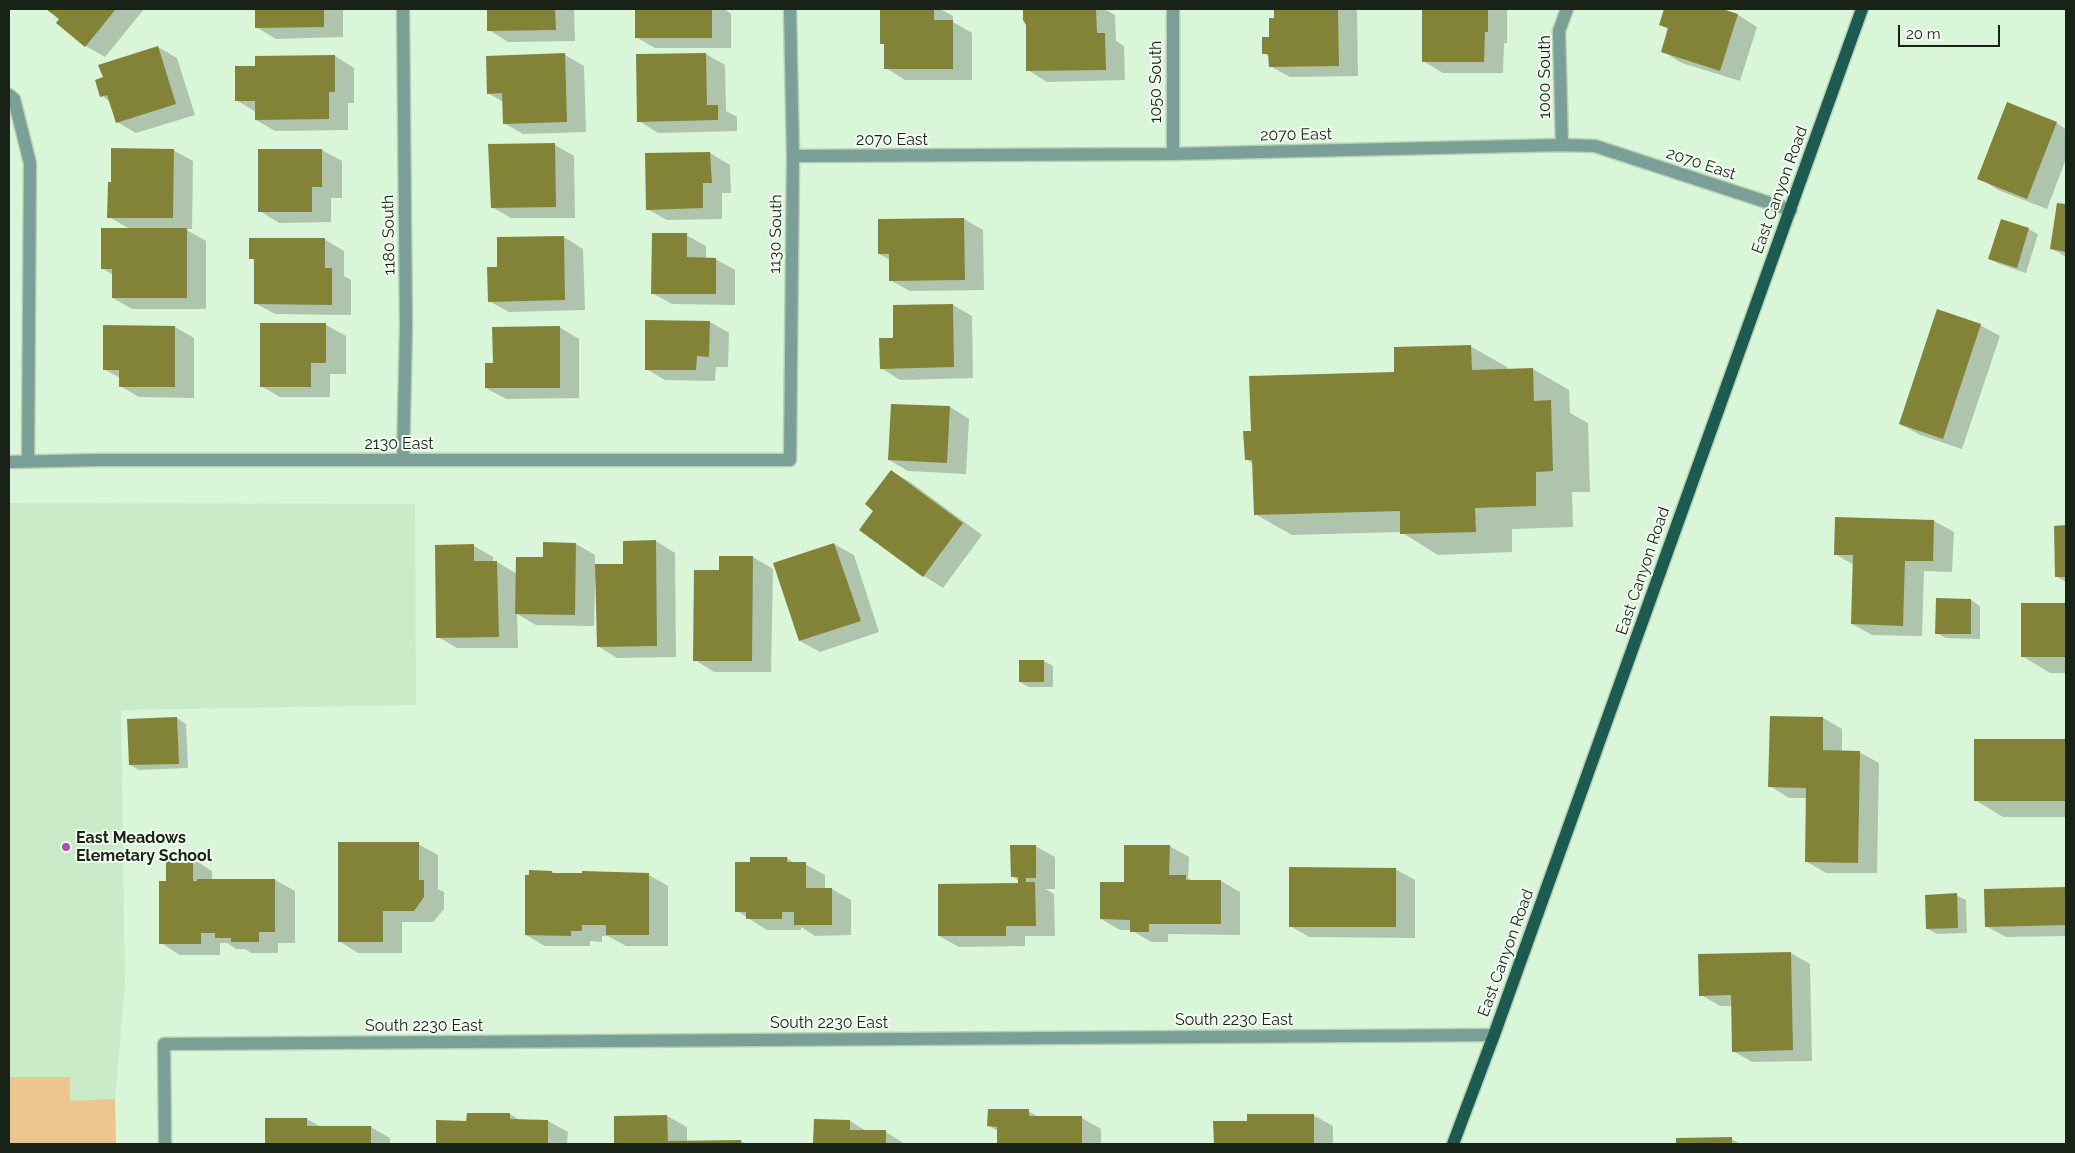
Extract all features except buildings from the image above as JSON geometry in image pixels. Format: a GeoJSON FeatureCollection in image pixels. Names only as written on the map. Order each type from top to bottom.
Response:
{"type":"FeatureCollection","features":[{"type":"Feature","properties":{"kind":"main road","name":"East Canyon Road"},"geometry":{"type":"LineString","coordinates":[[1453,1144],[1494,1035],[1862,9]]}},
{"type":"Feature","properties":{"kind":"street","name":"1180 South"},"geometry":{"type":"LineString","coordinates":[[403,9],[406,317],[404,460]]}},
{"type":"Feature","properties":{"kind":"street","name":"1130 South"},"geometry":{"type":"LineString","coordinates":[[790,9],[793,156],[790,460]]}},
{"type":"Feature","properties":{"kind":"street","name":"1050 South"},"geometry":{"type":"LineString","coordinates":[[1173,9],[1173,154]]}},
{"type":"Feature","properties":{"kind":"street","name":"1000 South"},"geometry":{"type":"LineString","coordinates":[[1562,145],[1560,31],[1567,9]]}},
{"type":"Feature","properties":{"kind":"street"},"geometry":{"type":"LineString","coordinates":[[9,95],[14,99],[30,163],[28,462]]}},
{"type":"Feature","properties":{"kind":"street","name":"2070 East"},"geometry":{"type":"LineString","coordinates":[[793,156],[1173,154],[1562,145],[1595,146],[1791,210]]}},
{"type":"Feature","properties":{"kind":"street","name":"2130 East"},"geometry":{"type":"LineString","coordinates":[[9,462],[790,460]]}},
{"type":"Feature","properties":{"kind":"street","name":"South 2230 East"},"geometry":{"type":"LineString","coordinates":[[165,1144],[164,1044],[1494,1035]]}},
{"type":"Feature","properties":{"kind":"shaded area","name":"East Meadows Elemetary School"},"geometry":{"type":"Polygon","coordinates":[[[9,503],[415,504],[416,705],[121,710],[125,985],[115,1099],[116,1144],[9,1144],[9,503]]]}},
{"type":"Feature","properties":{"kind":"shaded area"},"geometry":{"type":"Polygon","coordinates":[[[9,1077],[70,1077],[70,1101],[115,1099],[116,1144],[9,1144],[9,1077]]]}},
{"type":"Feature","properties":{"kind":"place","name":"East Meadows Elemetary School"},"geometry":{"type":"Point","coordinates":[66,847]}}]}
